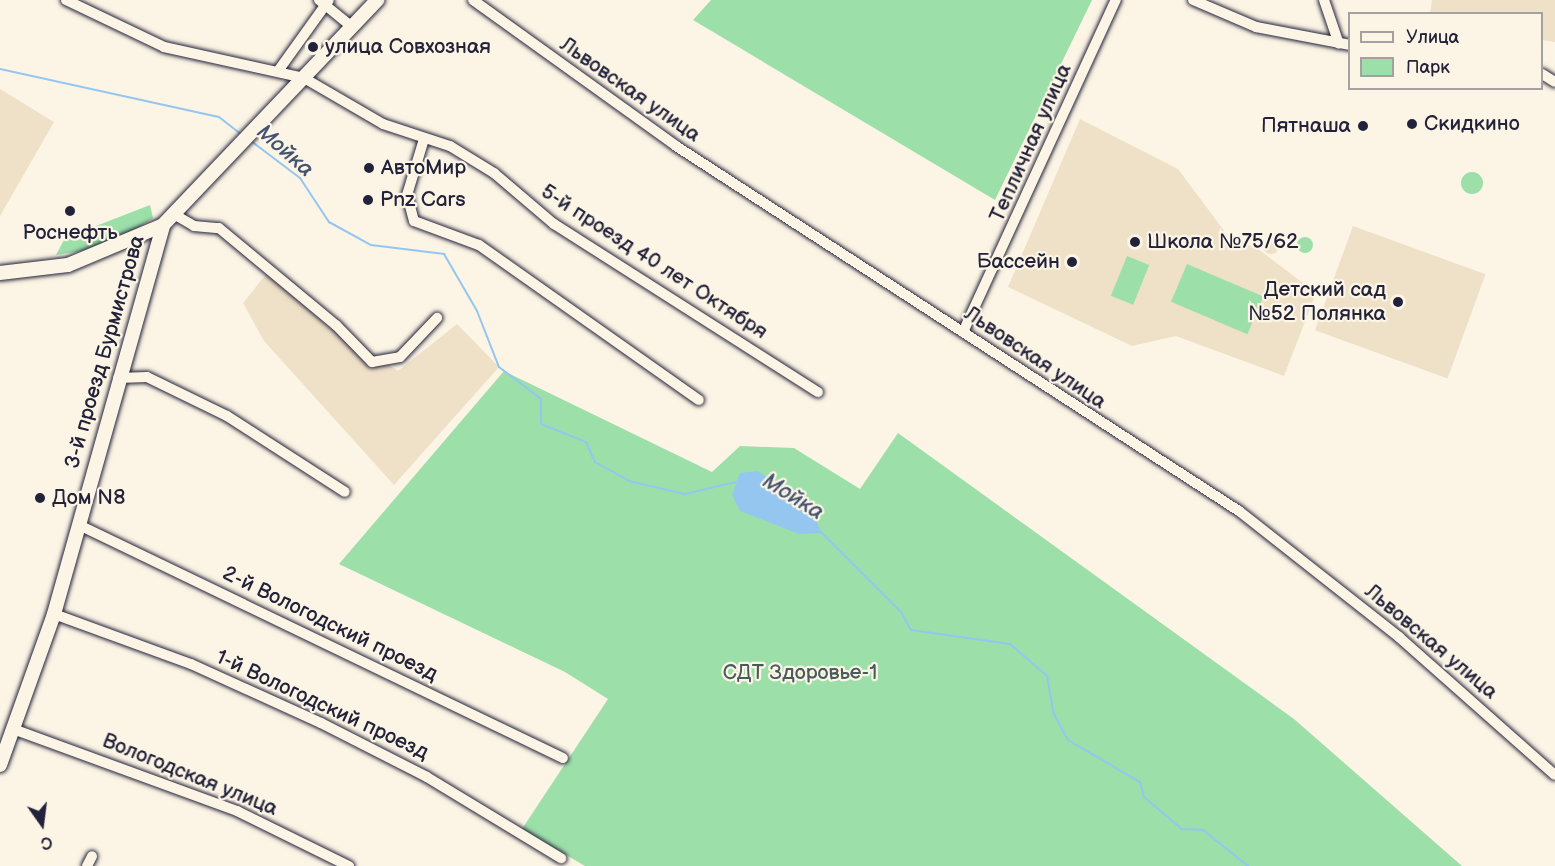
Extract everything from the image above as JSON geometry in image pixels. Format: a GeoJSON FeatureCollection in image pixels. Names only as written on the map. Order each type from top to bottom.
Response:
{"type":"FeatureCollection","features":[{"type":"Feature","properties":{"kind":"main road"},"geometry":{"type":"LineString","coordinates":[[0,273],[68,265],[163,225],[177,216],[378,0]]}},
{"type":"Feature","properties":{"kind":"main road","name":"3-й проезд Бурмистрова"},"geometry":{"type":"LineString","coordinates":[[0,765],[54,614],[118,378],[163,225]]}},
{"type":"Feature","properties":{"kind":"street","name":"5-й проезд 40 лет Октября"},"geometry":{"type":"LineString","coordinates":[[66,0],[164,47],[304,78],[363,114],[424,139],[450,146],[489,170],[554,224],[818,392]]}},
{"type":"Feature","properties":{"kind":"street","name":"Львовская улица"},"geometry":{"type":"LineString","coordinates":[[473,0],[676,146],[1239,511],[1399,637],[1555,775]]}},
{"type":"Feature","properties":{"kind":"street","name":"Тепличная улица"},"geometry":{"type":"LineString","coordinates":[[963,333],[1116,0]]}},
{"type":"Feature","properties":{"kind":"street"},"geometry":{"type":"LineString","coordinates":[[1193,0],[1256,27],[1344,44]]}},
{"type":"Feature","properties":{"kind":"street"},"geometry":{"type":"LineString","coordinates":[[1324,0],[1344,44]]}},
{"type":"Feature","properties":{"kind":"street"},"geometry":{"type":"LineString","coordinates":[[278,71],[324,1],[352,27]]}},
{"type":"Feature","properties":{"kind":"street"},"geometry":{"type":"LineString","coordinates":[[424,139],[407,195],[417,225],[479,245],[699,400]]}},
{"type":"Feature","properties":{"kind":"street"},"geometry":{"type":"LineString","coordinates":[[177,216],[194,226],[219,228],[336,325],[372,362],[400,357],[438,318]]}},
{"type":"Feature","properties":{"kind":"street"},"geometry":{"type":"LineString","coordinates":[[118,378],[147,377],[227,416],[345,492]]}},
{"type":"Feature","properties":{"kind":"street","name":"2-й Вологодский проезд"},"geometry":{"type":"LineString","coordinates":[[79,525],[563,759]]}},
{"type":"Feature","properties":{"kind":"street","name":"1-й Вологодский проезд"},"geometry":{"type":"LineString","coordinates":[[54,614],[191,664],[321,723],[427,777],[561,858]]}},
{"type":"Feature","properties":{"kind":"street","name":"Вологодская улица"},"geometry":{"type":"LineString","coordinates":[[13,729],[237,811],[349,866]]}},
{"type":"Feature","properties":{"kind":"shaded area"},"geometry":{"type":"Polygon","coordinates":[[[1432,0],[1555,0],[1555,42],[1543,40],[1543,12],[1430,12],[1432,0]]]}},
{"type":"Feature","properties":{"kind":"shaded area"},"geometry":{"type":"Polygon","coordinates":[[[0,89],[54,122],[0,216],[0,89]]]}},
{"type":"Feature","properties":{"kind":"shaded area","name":"Школа №75/62"},"geometry":{"type":"Polygon","coordinates":[[[1080,119],[1178,169],[1228,236],[1258,249],[1316,293],[1284,376],[1176,336],[1132,346],[1008,287],[1080,119]]]}},
{"type":"Feature","properties":{"kind":"shaded area","name":"Детский сад №52 Полянка"},"geometry":{"type":"Polygon","coordinates":[[[1353,226],[1485,274],[1448,379],[1315,330],[1353,226]]]}},
{"type":"Feature","properties":{"kind":"shaded area"},"geometry":{"type":"Polygon","coordinates":[[[1268,238],[1274,238],[1279,246],[1277,252],[1268,254],[1263,249],[1263,243],[1268,238]]]}},
{"type":"Feature","properties":{"kind":"shaded area"},"geometry":{"type":"Polygon","coordinates":[[[268,272],[328,327],[398,371],[457,324],[499,367],[394,485],[264,341],[243,303],[268,272]]]}},
{"type":"Feature","properties":{"kind":"green space"},"geometry":{"type":"Polygon","coordinates":[[[711,0],[1092,0],[995,200],[693,20],[711,0]]]}},
{"type":"Feature","properties":{"kind":"green space"},"geometry":{"type":"Polygon","coordinates":[[[1472,172],[1482,179],[1483,183],[1476,193],[1472,194],[1462,187],[1461,183],[1468,173],[1472,172]]]}},
{"type":"Feature","properties":{"kind":"green space"},"geometry":{"type":"Polygon","coordinates":[[[150,205],[153,218],[105,247],[56,255],[65,238],[150,205]]]}},
{"type":"Feature","properties":{"kind":"green space"},"geometry":{"type":"Polygon","coordinates":[[[1305,237],[1311,239],[1313,245],[1311,251],[1305,253],[1299,251],[1297,245],[1299,239],[1305,237]]]}},
{"type":"Feature","properties":{"kind":"green space"},"geometry":{"type":"Polygon","coordinates":[[[1127,256],[1149,265],[1133,305],[1111,296],[1127,256]]]}},
{"type":"Feature","properties":{"kind":"green space"},"geometry":{"type":"Polygon","coordinates":[[[1187,264],[1263,296],[1247,334],[1171,302],[1187,264]]]}},
{"type":"Feature","properties":{"kind":"green space","name":"СДТ Здоровье-1"},"geometry":{"type":"Polygon","coordinates":[[[504,371],[712,472],[740,446],[794,448],[860,489],[898,433],[1294,719],[1462,866],[585,866],[522,829],[608,699],[565,672],[339,564],[504,371]]]}},
{"type":"Feature","properties":{"kind":"water"},"geometry":{"type":"Polygon","coordinates":[[[758,471],[809,507],[822,533],[799,534],[740,511],[732,495],[740,473],[758,471]]]}},
{"type":"Feature","properties":{"kind":"waterway","name":"Мойка"},"geometry":{"type":"LineString","coordinates":[[0,69],[219,117],[241,134]]}},
{"type":"Feature","properties":{"kind":"waterway","name":"Мойка"},"geometry":{"type":"LineString","coordinates":[[251,141],[300,178],[329,222],[371,245],[444,254],[477,311],[499,367],[541,399],[541,424],[586,442],[595,462],[629,481],[685,494],[740,481]]}},
{"type":"Feature","properties":{"kind":"waterway","name":"Мойка"},"geometry":{"type":"LineString","coordinates":[[821,532],[901,612],[911,630],[1010,644],[1047,676],[1054,714],[1068,740],[1140,782],[1144,797],[1182,829],[1203,830],[1248,866]]}},
{"type":"Feature","properties":{"kind":"place","name":"улица Совхозная"},"geometry":{"type":"Point","coordinates":[313,47]}},
{"type":"Feature","properties":{"kind":"place","name":"Скидкино"},"geometry":{"type":"Point","coordinates":[1412,124]}},
{"type":"Feature","properties":{"kind":"place","name":"Пятнаша"},"geometry":{"type":"Point","coordinates":[1363,126]}},
{"type":"Feature","properties":{"kind":"place","name":"АвтоМир"},"geometry":{"type":"Point","coordinates":[369,168]}},
{"type":"Feature","properties":{"kind":"place","name":"Pnz Cars"},"geometry":{"type":"Point","coordinates":[368,200]}},
{"type":"Feature","properties":{"kind":"place","name":"Роснефть"},"geometry":{"type":"Point","coordinates":[70,211]}},
{"type":"Feature","properties":{"kind":"place","name":"Школа №75/62"},"geometry":{"type":"Point","coordinates":[1135,242]}},
{"type":"Feature","properties":{"kind":"place","name":"Бассейн"},"geometry":{"type":"Point","coordinates":[1072,262]}},
{"type":"Feature","properties":{"kind":"place","name":"Детский сад №52 Полянка"},"geometry":{"type":"Point","coordinates":[1398,302]}},
{"type":"Feature","properties":{"kind":"place","name":"Дом N8"},"geometry":{"type":"Point","coordinates":[40,498]}}]}
